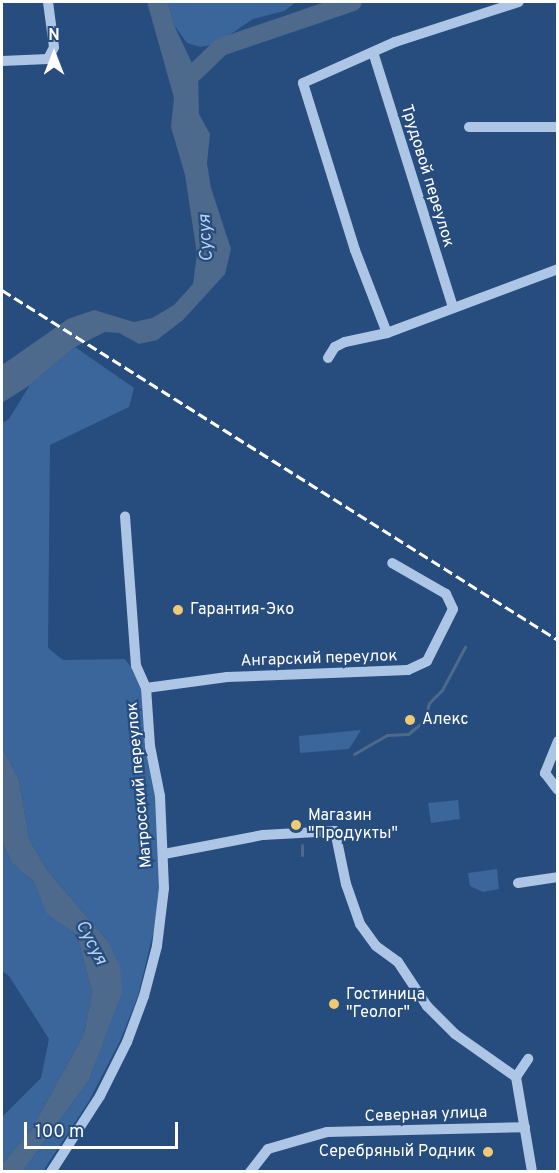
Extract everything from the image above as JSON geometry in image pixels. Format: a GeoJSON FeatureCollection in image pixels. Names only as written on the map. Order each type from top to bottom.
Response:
{"type":"FeatureCollection","features":[{"type":"Feature","properties":{"kind":"street"},"geometry":{"type":"LineString","coordinates":[[2,61],[48,59],[54,46],[48,2]]}},
{"type":"Feature","properties":{"kind":"street"},"geometry":{"type":"LineString","coordinates":[[387,333],[355,250],[303,83],[373,52],[519,2]]}},
{"type":"Feature","properties":{"kind":"street","name":"Трудовой переулок"},"geometry":{"type":"LineString","coordinates":[[373,52],[453,308]]}},
{"type":"Feature","properties":{"kind":"street"},"geometry":{"type":"LineString","coordinates":[[469,127],[558,127]]}},
{"type":"Feature","properties":{"kind":"street"},"geometry":{"type":"LineString","coordinates":[[328,358],[335,347],[345,342],[387,333],[558,268]]}},
{"type":"Feature","properties":{"kind":"street","name":"Матросский переулок"},"geometry":{"type":"LineString","coordinates":[[56,1170],[100,1096],[144,996],[157,946],[164,854],[146,688],[136,666],[125,516]]}},
{"type":"Feature","properties":{"kind":"street","name":"Ангарский переулок"},"geometry":{"type":"LineString","coordinates":[[146,688],[227,677],[408,670],[427,661],[453,609],[446,594],[392,562]]}},
{"type":"Feature","properties":{"kind":"street"},"geometry":{"type":"LineString","coordinates":[[558,741],[545,773],[548,782],[558,790]]}},
{"type":"Feature","properties":{"kind":"street"},"geometry":{"type":"LineString","coordinates":[[164,854],[263,835],[335,831],[346,885],[360,924],[376,946],[399,962],[427,1006],[455,1034],[516,1077]]}},
{"type":"Feature","properties":{"kind":"street"},"geometry":{"type":"LineString","coordinates":[[518,883],[558,877]]}},
{"type":"Feature","properties":{"kind":"street"},"geometry":{"type":"LineString","coordinates":[[528,1059],[516,1077],[532,1172]]}},
{"type":"Feature","properties":{"kind":"street","name":"Северная улица"},"geometry":{"type":"LineString","coordinates":[[250,1172],[268,1149],[327,1132],[525,1127]]}},
{"type":"Feature","properties":{"kind":"shaded area"},"geometry":{"type":"Polygon","coordinates":[[[168,2],[296,2],[284,11],[253,19],[216,44],[200,47],[187,43],[174,25],[168,2]]]}},
{"type":"Feature","properties":{"kind":"shaded area"},"geometry":{"type":"Polygon","coordinates":[[[75,347],[134,388],[129,407],[50,445],[48,648],[63,660],[125,659],[146,688],[164,888],[138,996],[120,1041],[89,1101],[43,1171],[23,1171],[89,1080],[121,992],[107,940],[47,870],[29,839],[19,780],[2,747],[2,423],[9,419],[30,385],[75,347]]]}},
{"type":"Feature","properties":{"kind":"shaded area"},"geometry":{"type":"Polygon","coordinates":[[[361,730],[349,749],[300,753],[299,736],[361,730]]]}},
{"type":"Feature","properties":{"kind":"shaded area"},"geometry":{"type":"Polygon","coordinates":[[[458,800],[460,819],[431,823],[428,803],[458,800]]]}},
{"type":"Feature","properties":{"kind":"shaded area"},"geometry":{"type":"Polygon","coordinates":[[[2,841],[12,863],[34,882],[48,914],[77,935],[92,992],[84,1034],[31,1130],[2,1164],[2,1117],[41,1078],[49,1039],[9,976],[2,971],[2,841]]]}},
{"type":"Feature","properties":{"kind":"shaded area"},"geometry":{"type":"Polygon","coordinates":[[[497,869],[499,889],[483,892],[470,886],[468,873],[497,869]]]}},
{"type":"Feature","properties":{"kind":"water","name":"Сусуя"},"geometry":{"type":"Polygon","coordinates":[[[147,2],[168,2],[174,25],[198,76],[199,114],[210,134],[207,163],[211,188],[231,249],[225,274],[183,320],[157,340],[139,344],[119,333],[105,332],[75,347],[30,385],[2,403],[2,365],[68,319],[94,310],[134,322],[152,318],[174,305],[193,284],[197,254],[185,175],[171,127],[174,98],[147,2]]]}},
{"type":"Feature","properties":{"kind":"water","name":"Сусуя"},"geometry":{"type":"Polygon","coordinates":[[[2,747],[19,780],[29,839],[47,870],[107,940],[120,967],[122,992],[89,1080],[23,1171],[2,1171],[2,1164],[31,1130],[84,1034],[92,992],[77,935],[47,914],[34,882],[12,863],[2,841],[2,747]]]}},
{"type":"Feature","properties":{"kind":"waterway"},"geometry":{"type":"LineString","coordinates":[[194,73],[221,47],[353,2]]}},
{"type":"Feature","properties":{"kind":"waterway"},"geometry":{"type":"LineString","coordinates":[[354,754],[387,735],[408,734],[425,720],[429,703],[442,690],[465,647]]}},
{"type":"Feature","properties":{"kind":"waterway"},"geometry":{"type":"LineString","coordinates":[[302,845],[302,855]]}},
{"type":"Feature","properties":{"kind":"railway"},"geometry":{"type":"LineString","coordinates":[[2,290],[558,640]]}},
{"type":"Feature","properties":{"kind":"place","name":"Гарантия-Эко"},"geometry":{"type":"Point","coordinates":[178,610]}},
{"type":"Feature","properties":{"kind":"place","name":"Алекс"},"geometry":{"type":"Point","coordinates":[410,720]}},
{"type":"Feature","properties":{"kind":"place","name":"Магазин \"Продукты\""},"geometry":{"type":"Point","coordinates":[296,825]}},
{"type":"Feature","properties":{"kind":"place","name":"Гостиница \"Геолог\""},"geometry":{"type":"Point","coordinates":[334,1004]}},
{"type":"Feature","properties":{"kind":"place","name":"Серебряный Родник"},"geometry":{"type":"Point","coordinates":[488,1152]}}]}
